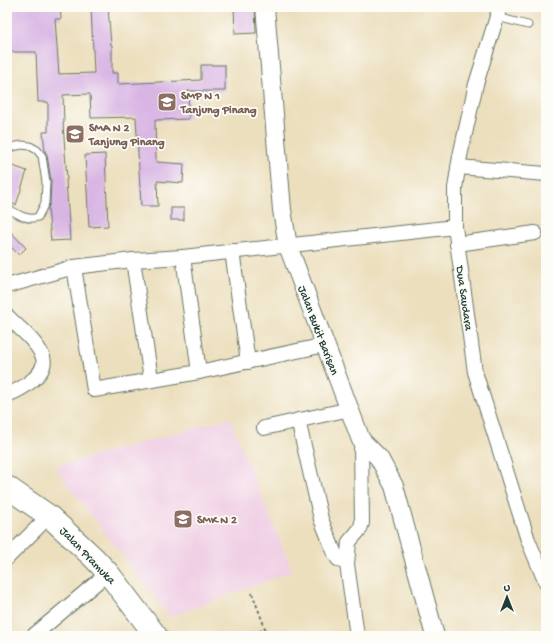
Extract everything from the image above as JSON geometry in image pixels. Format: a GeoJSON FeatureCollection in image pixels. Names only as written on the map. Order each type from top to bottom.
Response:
{"type":"FeatureCollection","features":[{"type":"Feature","properties":{"kind":"main road","name":"Jalan Pramuka"},"geometry":{"type":"LineString","coordinates":[[7,487],[49,516],[94,558],[108,573],[156,636]]}},
{"type":"Feature","properties":{"kind":"street","name":"Jalan Bukit Barisan"},"geometry":{"type":"LineString","coordinates":[[265,7],[282,210],[288,246],[361,440],[379,458],[394,486],[435,636]]}},
{"type":"Feature","properties":{"kind":"street","name":"Dua Saudara"},"geometry":{"type":"LineString","coordinates":[[498,12],[476,84],[458,167],[455,188],[455,227],[475,372],[528,540],[546,583]]}},
{"type":"Feature","properties":{"kind":"street"},"geometry":{"type":"LineString","coordinates":[[458,167],[546,174]]}},
{"type":"Feature","properties":{"kind":"street"},"geometry":{"type":"LineString","coordinates":[[7,286],[74,267],[133,260],[183,257],[288,246],[455,227]]}},
{"type":"Feature","properties":{"kind":"street"},"geometry":{"type":"LineString","coordinates":[[457,244],[535,233]]}},
{"type":"Feature","properties":{"kind":"street"},"geometry":{"type":"LineString","coordinates":[[232,251],[248,362]]}},
{"type":"Feature","properties":{"kind":"street"},"geometry":{"type":"LineString","coordinates":[[183,257],[199,372]]}},
{"type":"Feature","properties":{"kind":"street"},"geometry":{"type":"LineString","coordinates":[[133,260],[151,379]]}},
{"type":"Feature","properties":{"kind":"street"},"geometry":{"type":"LineString","coordinates":[[74,267],[94,390],[151,379],[199,372],[325,345]]}},
{"type":"Feature","properties":{"kind":"street"},"geometry":{"type":"LineString","coordinates":[[7,316],[33,342],[44,359],[43,366],[38,376],[20,390],[7,395]]}},
{"type":"Feature","properties":{"kind":"street"},"geometry":{"type":"LineString","coordinates":[[264,428],[350,409]]}},
{"type":"Feature","properties":{"kind":"street"},"geometry":{"type":"LineString","coordinates":[[298,420],[321,519],[335,554],[338,559],[347,564]]}},
{"type":"Feature","properties":{"kind":"street"},"geometry":{"type":"LineString","coordinates":[[357,636],[347,564],[349,542],[360,529],[362,523],[361,440]]}},
{"type":"Feature","properties":{"kind":"street"},"geometry":{"type":"LineString","coordinates":[[7,558],[49,516]]}},
{"type":"Feature","properties":{"kind":"street"},"geometry":{"type":"LineString","coordinates":[[33,636],[108,573]]}},
{"type":"Feature","properties":{"kind":"lane"},"geometry":{"type":"LineString","coordinates":[[498,12],[528,25]]}},
{"type":"Feature","properties":{"kind":"lane"},"geometry":{"type":"LineString","coordinates":[[7,148],[22,145],[30,146],[36,150],[42,156],[46,182],[45,202],[38,217],[31,219],[25,218],[7,208]]}},
{"type":"Feature","properties":{"kind":"path"},"geometry":{"type":"LineString","coordinates":[[252,593],[268,636]]}},
{"type":"Feature","properties":{"kind":"path"},"geometry":{"type":"LineString","coordinates":[[255,636],[265,627]]}},
{"type":"Feature","properties":{"kind":"shaded area","name":"SMK N 2"},"geometry":{"type":"Polygon","coordinates":[[[230,418],[292,571],[170,617],[54,467],[230,418]]]}},
{"type":"Feature","properties":{"kind":"building"},"geometry":{"type":"Polygon","coordinates":[[[7,7],[60,7],[61,19],[55,19],[59,74],[94,73],[91,7],[108,7],[112,45],[112,73],[118,73],[118,84],[201,80],[201,65],[225,65],[225,91],[188,91],[189,119],[155,120],[156,162],[184,164],[183,183],[157,181],[158,206],[141,206],[136,117],[91,118],[90,94],[63,95],[63,123],[70,240],[51,241],[48,208],[50,203],[51,181],[43,132],[48,132],[48,102],[38,102],[36,52],[7,52],[7,7]]]}},
{"type":"Feature","properties":{"kind":"building"},"geometry":{"type":"Polygon","coordinates":[[[234,7],[255,7],[256,33],[235,34],[234,7]]]}},
{"type":"Feature","properties":{"kind":"building"},"geometry":{"type":"Polygon","coordinates":[[[105,154],[108,226],[89,227],[85,155],[105,154]]]}},
{"type":"Feature","properties":{"kind":"building"},"geometry":{"type":"Polygon","coordinates":[[[7,164],[27,171],[16,205],[7,202],[7,164]]]}},
{"type":"Feature","properties":{"kind":"building"},"geometry":{"type":"Polygon","coordinates":[[[171,208],[184,208],[184,220],[171,220],[171,208]]]}},
{"type":"Feature","properties":{"kind":"building"},"geometry":{"type":"Polygon","coordinates":[[[7,228],[26,248],[19,255],[7,243],[7,228]]]}},
{"type":"Feature","properties":{"kind":"place","name":"SMP N 1 Tanjung Pinang"},"geometry":{"type":"Point","coordinates":[167,102]}},
{"type":"Feature","properties":{"kind":"place","name":"SMA N 2 Tanjung Pinang"},"geometry":{"type":"Point","coordinates":[75,134]}},
{"type":"Feature","properties":{"kind":"place","name":"SMK N 2"},"geometry":{"type":"Point","coordinates":[183,519]}}]}
